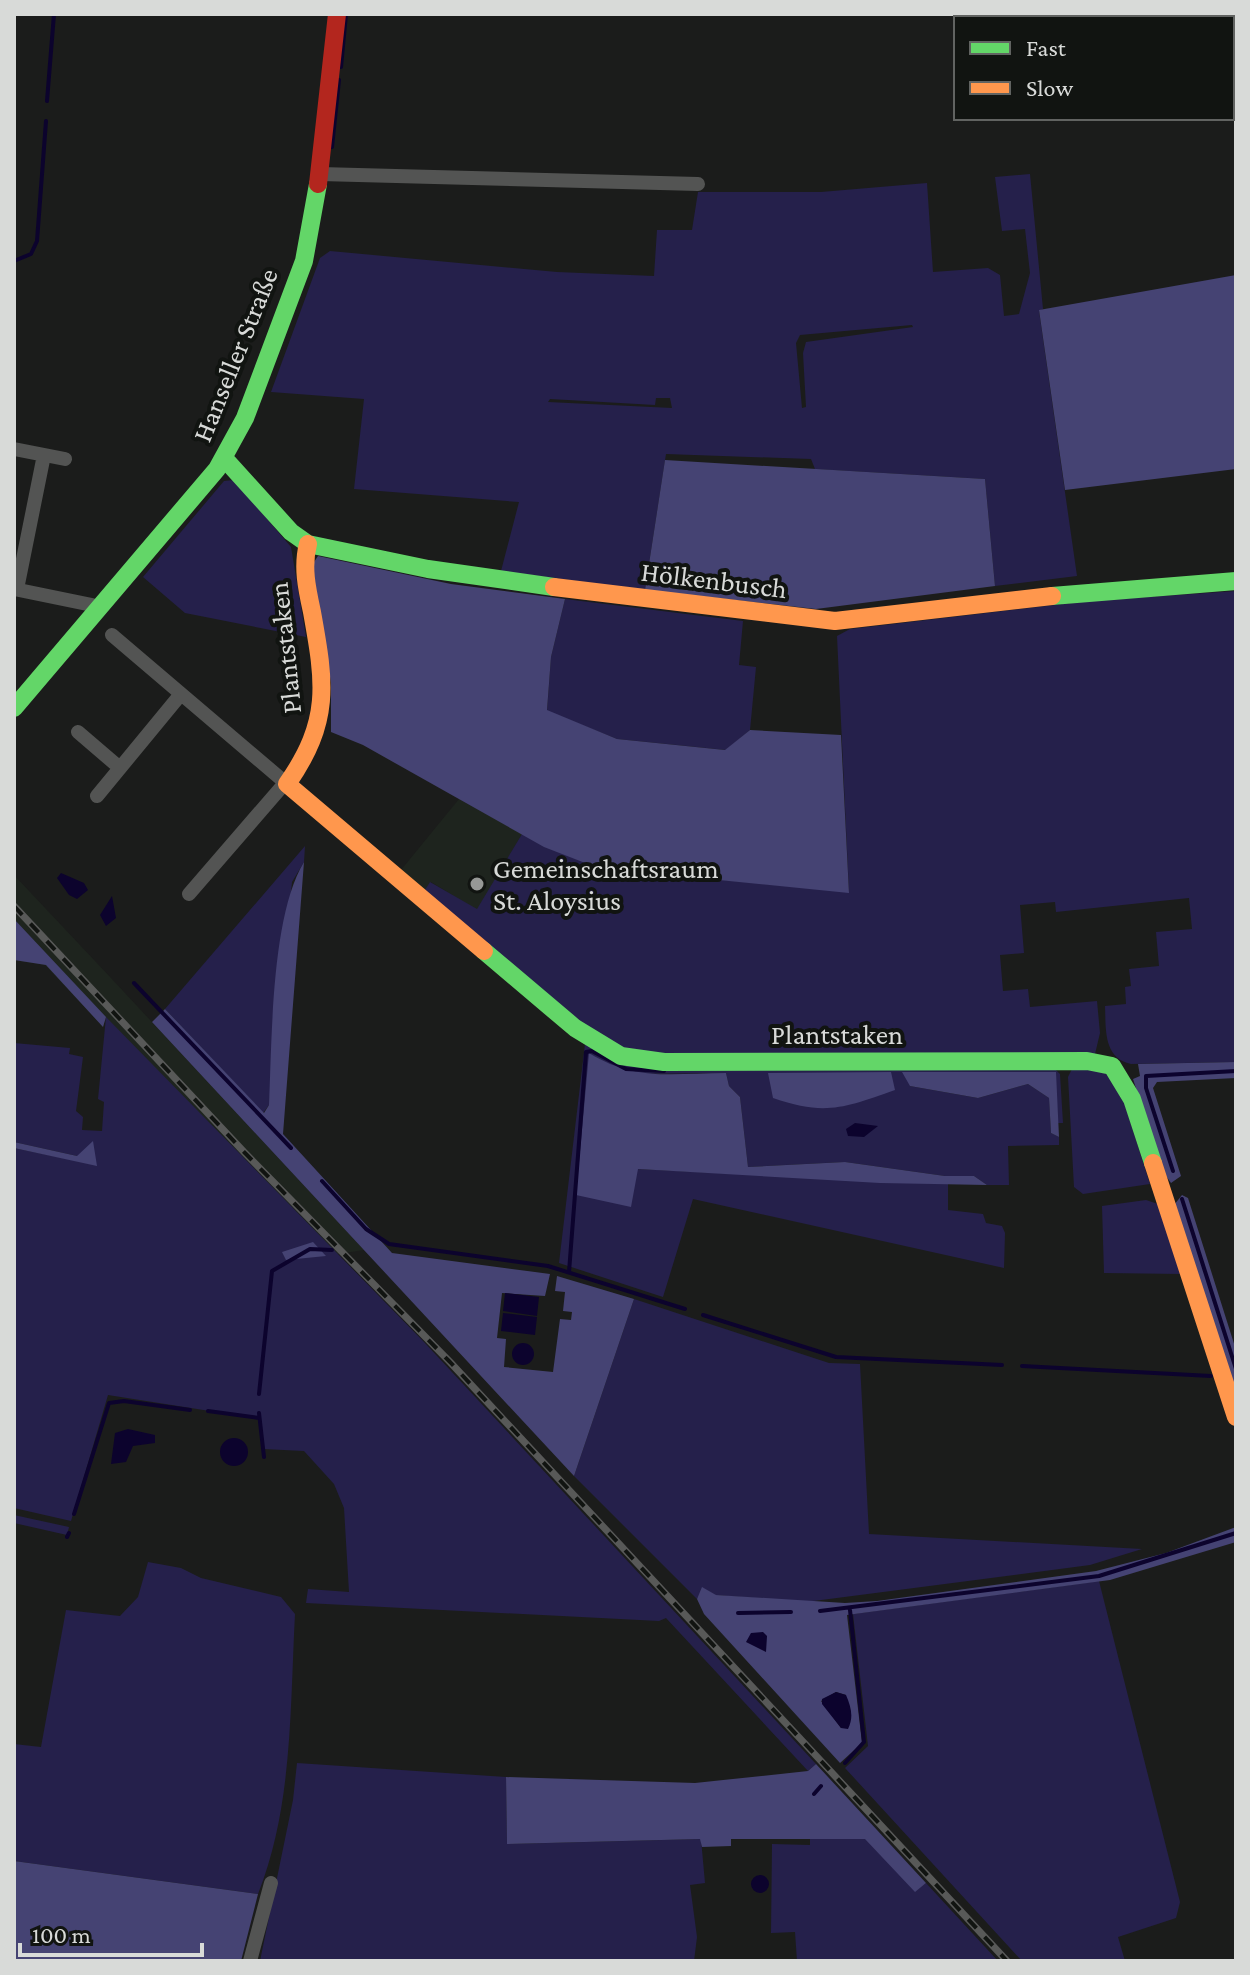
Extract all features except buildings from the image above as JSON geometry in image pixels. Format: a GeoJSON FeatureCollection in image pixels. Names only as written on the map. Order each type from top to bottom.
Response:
{"type":"FeatureCollection","features":[{"type":"Feature","properties":{"kind":"street","name":"Hanseller Straße"},"geometry":{"type":"LineString","coordinates":[[14,708],[224,458],[257,389],[300,272],[320,174],[337,14]]}},
{"type":"Feature","properties":{"kind":"street"},"geometry":{"type":"LineString","coordinates":[[320,174],[698,184]]}},
{"type":"Feature","properties":{"kind":"street"},"geometry":{"type":"LineString","coordinates":[[14,449],[65,459]]}},
{"type":"Feature","properties":{"kind":"street"},"geometry":{"type":"LineString","coordinates":[[44,455],[16,589],[92,605],[98,610]]}},
{"type":"Feature","properties":{"kind":"street","name":"Hölkenbusch"},"geometry":{"type":"LineString","coordinates":[[224,458],[291,532],[308,544],[441,571],[823,620],[1113,589],[1236,581]]}},
{"type":"Feature","properties":{"kind":"street","name":"Plantstaken"},"geometry":{"type":"LineString","coordinates":[[189,894],[286,784],[317,740],[324,707],[321,666],[304,568],[308,544]]}},
{"type":"Feature","properties":{"kind":"street","name":"Plantstaken"},"geometry":{"type":"LineString","coordinates":[[112,635],[575,1028],[621,1056],[664,1062],[1087,1061],[1112,1066],[1121,1076],[1132,1099],[1236,1417]]}},
{"type":"Feature","properties":{"kind":"street"},"geometry":{"type":"LineString","coordinates":[[97,796],[181,694]]}},
{"type":"Feature","properties":{"kind":"street"},"geometry":{"type":"LineString","coordinates":[[78,732],[120,768]]}},
{"type":"Feature","properties":{"kind":"street"},"geometry":{"type":"LineString","coordinates":[[250,1961],[271,1883]]}},
{"type":"Feature","properties":{"kind":"shaded area"},"geometry":{"type":"Polygon","coordinates":[[[1030,174],[1043,309],[1039,311],[1077,576],[995,586],[985,479],[815,469],[811,459],[666,454],[645,590],[501,571],[519,502],[354,489],[364,399],[271,392],[320,258],[330,251],[557,272],[654,276],[657,230],[692,230],[698,192],[821,192],[927,183],[933,272],[988,268],[1000,275],[1004,316],[1019,314],[1030,273],[1025,229],[1002,231],[995,177],[1030,174]],[[912,325],[800,335],[796,343],[802,408],[806,407],[803,353],[806,342],[912,325]],[[656,398],[655,405],[550,399],[548,402],[672,408],[670,398],[656,398]]]}},
{"type":"Feature","properties":{"kind":"shaded area"},"geometry":{"type":"Polygon","coordinates":[[[1236,275],[1236,469],[1065,490],[1039,310],[1236,275]]]}},
{"type":"Feature","properties":{"kind":"shaded area"},"geometry":{"type":"Polygon","coordinates":[[[665,460],[985,479],[995,586],[816,609],[645,590],[665,460]]]}},
{"type":"Feature","properties":{"kind":"shaded area"},"geometry":{"type":"Polygon","coordinates":[[[234,480],[291,547],[306,637],[185,613],[143,577],[224,481],[234,480]]]}},
{"type":"Feature","properties":{"kind":"shaded area"},"geometry":{"type":"Polygon","coordinates":[[[318,556],[451,584],[565,599],[551,657],[547,710],[617,739],[725,750],[750,730],[841,735],[849,893],[598,868],[544,847],[363,745],[331,732],[331,683],[312,565],[318,556]]]}},
{"type":"Feature","properties":{"kind":"shaded area"},"geometry":{"type":"Polygon","coordinates":[[[1236,591],[1236,1062],[1131,1064],[1115,1056],[1108,1041],[1105,1006],[1126,1004],[1125,987],[1131,986],[1129,969],[1159,966],[1156,932],[1192,929],[1189,898],[1056,912],[1055,902],[1020,905],[1024,953],[1000,955],[1003,991],[1028,989],[1030,1007],[1097,1001],[1100,1033],[1095,1054],[652,1058],[600,1041],[425,890],[430,882],[477,909],[522,834],[598,868],[849,892],[837,636],[850,629],[1089,601],[1236,591]]]}},
{"type":"Feature","properties":{"kind":"shaded area"},"geometry":{"type":"Polygon","coordinates":[[[565,599],[743,621],[739,665],[756,667],[750,730],[726,750],[617,739],[547,711],[551,657],[565,599]]]}},
{"type":"Feature","properties":{"kind":"shaded area"},"geometry":{"type":"Polygon","coordinates":[[[459,799],[522,834],[477,910],[431,882],[425,890],[401,870],[459,799]]]}},
{"type":"Feature","properties":{"kind":"shaded area"},"geometry":{"type":"Polygon","coordinates":[[[305,846],[304,862],[292,882],[269,1105],[263,1113],[165,1009],[305,846]]]}},
{"type":"Feature","properties":{"kind":"shaded area"},"geometry":{"type":"Polygon","coordinates":[[[304,862],[283,1134],[392,1253],[550,1274],[545,1296],[502,1293],[497,1338],[506,1339],[504,1367],[553,1372],[560,1319],[571,1320],[572,1312],[563,1311],[565,1292],[555,1291],[557,1276],[634,1299],[574,1476],[152,1022],[165,1009],[264,1113],[269,1105],[279,945],[293,885],[304,862]]]}},
{"type":"Feature","properties":{"kind":"shaded area"},"geometry":{"type":"Polygon","coordinates":[[[61,873],[84,883],[88,890],[77,899],[69,895],[57,878],[61,873]]]}},
{"type":"Feature","properties":{"kind":"shaded area"},"geometry":{"type":"Polygon","coordinates":[[[14,875],[364,1250],[326,1256],[105,1020],[103,1027],[45,965],[14,960],[14,875]]]}},
{"type":"Feature","properties":{"kind":"shaded area"},"geometry":{"type":"Polygon","coordinates":[[[112,896],[116,918],[106,926],[100,915],[112,896]]]}},
{"type":"Feature","properties":{"kind":"shaded area"},"geometry":{"type":"Polygon","coordinates":[[[14,919],[106,1017],[103,1027],[46,965],[14,960],[14,919]]]}},
{"type":"Feature","properties":{"kind":"shaded area"},"geometry":{"type":"Polygon","coordinates":[[[106,1017],[424,1342],[816,1764],[808,1771],[666,1618],[659,1621],[306,1603],[308,1589],[349,1592],[344,1508],[334,1484],[304,1451],[263,1449],[261,1419],[108,1395],[71,1521],[14,1508],[14,1148],[97,1165],[77,1156],[14,1142],[14,1043],[70,1048],[69,1054],[83,1057],[76,1111],[83,1117],[82,1130],[102,1131],[104,1102],[98,1099],[106,1017]]]}},
{"type":"Feature","properties":{"kind":"shaded area"},"geometry":{"type":"Polygon","coordinates":[[[585,1044],[608,1054],[1055,1069],[1060,1074],[1063,1123],[1058,1123],[1055,1072],[910,1086],[978,1098],[1028,1084],[1049,1098],[1051,1133],[1059,1137],[1059,1145],[1008,1146],[1009,1185],[987,1185],[974,1176],[945,1176],[845,1162],[748,1167],[740,1097],[729,1086],[726,1073],[633,1074],[614,1068],[637,1169],[948,1184],[948,1210],[983,1214],[986,1223],[1002,1226],[1005,1233],[1004,1268],[693,1199],[663,1297],[559,1263],[585,1044]]]}},
{"type":"Feature","properties":{"kind":"shaded area"},"geometry":{"type":"Polygon","coordinates":[[[589,1053],[639,1072],[726,1073],[729,1086],[740,1097],[748,1167],[845,1162],[945,1176],[974,1176],[987,1185],[880,1183],[638,1169],[631,1207],[576,1195],[589,1053]]]}},
{"type":"Feature","properties":{"kind":"shaded area"},"geometry":{"type":"Polygon","coordinates":[[[1236,1062],[1236,1078],[1157,1082],[1153,1088],[1181,1176],[1171,1183],[1164,1173],[1133,1079],[1140,1076],[1138,1064],[1236,1062]]]}},
{"type":"Feature","properties":{"kind":"shaded area"},"geometry":{"type":"Polygon","coordinates":[[[1078,1067],[1105,1073],[1119,1086],[1150,1184],[1083,1194],[1074,1187],[1068,1077],[1072,1069],[1078,1067]]]}},
{"type":"Feature","properties":{"kind":"shaded area"},"geometry":{"type":"Polygon","coordinates":[[[891,1072],[895,1090],[834,1108],[807,1107],[773,1098],[768,1073],[891,1072]]]}},
{"type":"Feature","properties":{"kind":"shaded area"},"geometry":{"type":"Polygon","coordinates":[[[902,1072],[1056,1072],[1059,1137],[1051,1133],[1049,1098],[1028,1084],[978,1098],[910,1086],[902,1072]]]}},
{"type":"Feature","properties":{"kind":"shaded area"},"geometry":{"type":"Polygon","coordinates":[[[855,1123],[878,1126],[864,1137],[848,1136],[846,1129],[855,1123]]]}},
{"type":"Feature","properties":{"kind":"shaded area"},"geometry":{"type":"Polygon","coordinates":[[[93,1141],[97,1166],[14,1148],[14,1142],[77,1156],[93,1141]]]}},
{"type":"Feature","properties":{"kind":"shaded area"},"geometry":{"type":"Polygon","coordinates":[[[1182,1195],[1188,1198],[1236,1350],[1236,1390],[1174,1205],[1182,1195]]]}},
{"type":"Feature","properties":{"kind":"shaded area"},"geometry":{"type":"Polygon","coordinates":[[[1146,1200],[1161,1205],[1182,1274],[1104,1273],[1102,1206],[1146,1200]]]}},
{"type":"Feature","properties":{"kind":"shaded area"},"geometry":{"type":"Polygon","coordinates":[[[313,1242],[326,1256],[286,1260],[282,1252],[313,1242]]]}},
{"type":"Feature","properties":{"kind":"shaded area"},"geometry":{"type":"Polygon","coordinates":[[[505,1293],[539,1297],[537,1316],[503,1311],[505,1293]]]}},
{"type":"Feature","properties":{"kind":"shaded area"},"geometry":{"type":"Polygon","coordinates":[[[634,1299],[829,1363],[860,1364],[869,1534],[1142,1549],[1090,1565],[806,1602],[715,1595],[703,1588],[697,1599],[574,1476],[634,1299]]]}},
{"type":"Feature","properties":{"kind":"shaded area"},"geometry":{"type":"Polygon","coordinates":[[[503,1313],[537,1317],[535,1335],[501,1331],[503,1313]]]}},
{"type":"Feature","properties":{"kind":"shaded area"},"geometry":{"type":"Polygon","coordinates":[[[519,1343],[527,1343],[534,1354],[527,1365],[519,1365],[512,1358],[512,1350],[519,1343]]]}},
{"type":"Feature","properties":{"kind":"shaded area"},"geometry":{"type":"Polygon","coordinates":[[[128,1429],[155,1435],[155,1443],[133,1446],[126,1462],[111,1464],[115,1433],[128,1429]]]}},
{"type":"Feature","properties":{"kind":"shaded area"},"geometry":{"type":"Polygon","coordinates":[[[234,1438],[244,1442],[248,1452],[244,1462],[234,1466],[224,1462],[220,1452],[224,1442],[234,1438]]]}},
{"type":"Feature","properties":{"kind":"shaded area"},"geometry":{"type":"Polygon","coordinates":[[[14,1515],[69,1527],[67,1535],[14,1523],[14,1515]]]}},
{"type":"Feature","properties":{"kind":"shaded area"},"geometry":{"type":"Polygon","coordinates":[[[1236,1527],[1236,1542],[1110,1580],[847,1615],[862,1743],[840,1763],[704,1614],[697,1599],[702,1587],[716,1595],[845,1603],[877,1601],[1096,1571],[1166,1553],[1236,1527]],[[836,1692],[821,1701],[841,1728],[846,1695],[836,1692]]]}},
{"type":"Feature","properties":{"kind":"shaded area"},"geometry":{"type":"Polygon","coordinates":[[[148,1562],[181,1568],[201,1578],[281,1597],[295,1614],[284,1791],[278,1826],[258,1894],[14,1861],[14,1744],[41,1747],[66,1610],[120,1616],[138,1597],[148,1562]]]}},
{"type":"Feature","properties":{"kind":"shaded area"},"geometry":{"type":"Polygon","coordinates":[[[1099,1581],[1180,1902],[1176,1918],[1118,1937],[1125,1961],[1022,1961],[845,1768],[868,1746],[853,1614],[1099,1581]]]}},
{"type":"Feature","properties":{"kind":"shaded area"},"geometry":{"type":"Polygon","coordinates":[[[763,1632],[767,1636],[766,1652],[746,1642],[751,1633],[763,1632]]]}},
{"type":"Feature","properties":{"kind":"shaded area"},"geometry":{"type":"Polygon","coordinates":[[[836,1692],[846,1695],[849,1704],[851,1716],[848,1729],[841,1728],[822,1704],[822,1699],[836,1692]]]}},
{"type":"Feature","properties":{"kind":"shaded area"},"geometry":{"type":"Polygon","coordinates":[[[297,1763],[506,1777],[507,1844],[701,1839],[705,1883],[690,1885],[697,1937],[694,1961],[260,1961],[293,1800],[297,1763]]]}},
{"type":"Feature","properties":{"kind":"shaded area"},"geometry":{"type":"Polygon","coordinates":[[[816,1764],[926,1883],[915,1892],[865,1839],[731,1839],[731,1846],[702,1847],[700,1839],[507,1844],[506,1777],[695,1783],[808,1771],[816,1764]]]}},
{"type":"Feature","properties":{"kind":"shaded area"},"geometry":{"type":"Polygon","coordinates":[[[810,1839],[866,1839],[915,1891],[926,1883],[998,1961],[797,1961],[795,1932],[771,1933],[772,1844],[810,1845],[810,1839]]]}},
{"type":"Feature","properties":{"kind":"shaded area"},"geometry":{"type":"Polygon","coordinates":[[[14,1861],[258,1894],[241,1961],[14,1961],[14,1861]]]}},
{"type":"Feature","properties":{"kind":"shaded area"},"geometry":{"type":"Polygon","coordinates":[[[756,1875],[764,1875],[769,1884],[767,1891],[756,1893],[751,1888],[751,1880],[756,1875]]]}},
{"type":"Feature","properties":{"kind":"waterway"},"geometry":{"type":"LineString","coordinates":[[47,101],[54,14]]}},
{"type":"Feature","properties":{"kind":"waterway"},"geometry":{"type":"LineString","coordinates":[[341,67],[346,14]]}},
{"type":"Feature","properties":{"kind":"waterway"},"geometry":{"type":"LineString","coordinates":[[332,147],[339,80]]}},
{"type":"Feature","properties":{"kind":"waterway"},"geometry":{"type":"LineString","coordinates":[[14,261],[31,254],[37,241],[46,121]]}},
{"type":"Feature","properties":{"kind":"waterway"},"geometry":{"type":"LineString","coordinates":[[134,983],[291,1148]]}},
{"type":"Feature","properties":{"kind":"waterway"},"geometry":{"type":"LineString","coordinates":[[569,1272],[586,1052],[592,1051],[626,1069],[664,1071]]}},
{"type":"Feature","properties":{"kind":"waterway"},"geometry":{"type":"LineString","coordinates":[[1173,1171],[1146,1088],[1146,1076],[1236,1071]]}},
{"type":"Feature","properties":{"kind":"waterway"},"geometry":{"type":"LineString","coordinates":[[322,1181],[366,1229],[389,1244],[548,1266],[685,1309]]}},
{"type":"Feature","properties":{"kind":"waterway"},"geometry":{"type":"LineString","coordinates":[[1182,1199],[1236,1369]]}},
{"type":"Feature","properties":{"kind":"waterway"},"geometry":{"type":"LineString","coordinates":[[259,1394],[272,1271],[310,1249],[332,1250]]}},
{"type":"Feature","properties":{"kind":"waterway"},"geometry":{"type":"LineString","coordinates":[[703,1315],[836,1357],[1002,1365]]}},
{"type":"Feature","properties":{"kind":"waterway"},"geometry":{"type":"LineString","coordinates":[[1022,1366],[1211,1376]]}},
{"type":"Feature","properties":{"kind":"waterway"},"geometry":{"type":"LineString","coordinates":[[74,1514],[109,1403],[124,1401],[190,1410]]}},
{"type":"Feature","properties":{"kind":"waterway"},"geometry":{"type":"LineString","coordinates":[[208,1411],[259,1418]]}},
{"type":"Feature","properties":{"kind":"waterway"},"geometry":{"type":"LineString","coordinates":[[259,1413],[264,1457]]}},
{"type":"Feature","properties":{"kind":"waterway"},"geometry":{"type":"LineString","coordinates":[[67,1537],[69,1533]]}},
{"type":"Feature","properties":{"kind":"waterway"},"geometry":{"type":"LineString","coordinates":[[820,1611],[1099,1576],[1236,1533]]}},
{"type":"Feature","properties":{"kind":"waterway"},"geometry":{"type":"LineString","coordinates":[[845,1763],[864,1742],[850,1610]]}},
{"type":"Feature","properties":{"kind":"waterway"},"geometry":{"type":"LineString","coordinates":[[738,1613],[791,1612]]}},
{"type":"Feature","properties":{"kind":"waterway"},"geometry":{"type":"LineString","coordinates":[[814,1794],[821,1786]]}},
{"type":"Feature","properties":{"kind":"railway"},"geometry":{"type":"LineString","coordinates":[[14,906],[244,1152],[450,1362],[1007,1961]]}},
{"type":"Feature","properties":{"kind":"traffic: fast"},"geometry":{"type":"LineString","coordinates":[[14,708],[217,469],[245,418],[304,261],[318,184]]}},
{"type":"Feature","properties":{"kind":"traffic: fast"},"geometry":{"type":"LineString","coordinates":[[224,458],[291,532],[308,544],[428,569],[554,587]]}},
{"type":"Feature","properties":{"kind":"traffic: fast"},"geometry":{"type":"LineString","coordinates":[[1052,596],[1236,581]]}},
{"type":"Feature","properties":{"kind":"traffic: fast"},"geometry":{"type":"LineString","coordinates":[[484,951],[575,1028],[621,1056],[664,1062],[1087,1061],[1112,1066],[1132,1099],[1153,1163]]}},
{"type":"Feature","properties":{"kind":"traffic: slow"},"geometry":{"type":"LineString","coordinates":[[308,544],[306,578],[320,660],[321,701],[311,741],[287,784],[484,951]]}},
{"type":"Feature","properties":{"kind":"traffic: slow"},"geometry":{"type":"LineString","coordinates":[[554,587],[835,621],[1052,596]]}},
{"type":"Feature","properties":{"kind":"traffic: slow"},"geometry":{"type":"LineString","coordinates":[[1153,1163],[1236,1417]]}},
{"type":"Feature","properties":{"kind":"traffic: jam"},"geometry":{"type":"LineString","coordinates":[[318,184],[337,14]]}},
{"type":"Feature","properties":{"kind":"place","name":"Gemeinschaftsraum St. Aloysius"},"geometry":{"type":"Point","coordinates":[477,884]}}]}
